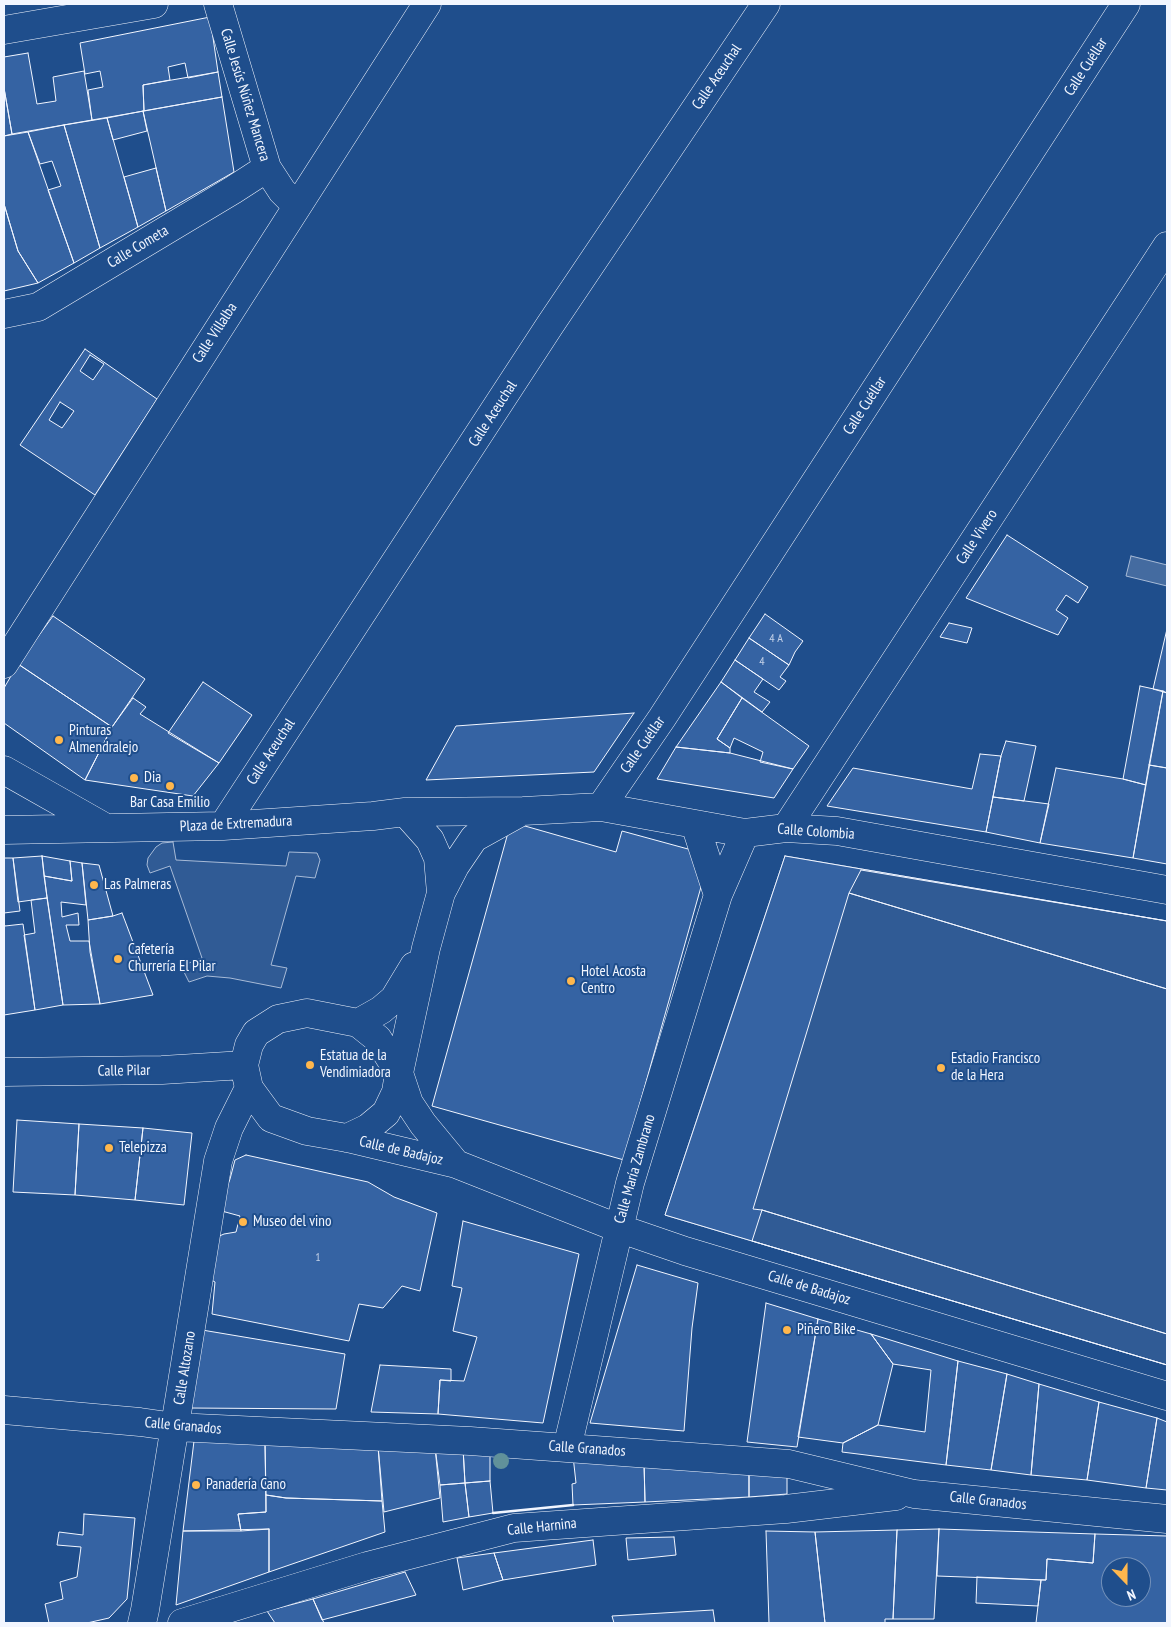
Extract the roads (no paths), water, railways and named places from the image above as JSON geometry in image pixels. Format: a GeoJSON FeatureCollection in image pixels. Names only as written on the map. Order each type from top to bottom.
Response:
{"type":"FeatureCollection","features":[{"type":"Feature","properties":{"kind":"street"},"geometry":{"type":"LineString","coordinates":[[4,30],[154,4]]}},
{"type":"Feature","properties":{"kind":"street","name":"Calle Jesús Núñez Mancera"},"geometry":{"type":"LineString","coordinates":[[218,4],[266,168],[282,191],[297,206]]}},
{"type":"Feature","properties":{"kind":"street","name":"Calle Villalba"},"geometry":{"type":"LineString","coordinates":[[4,664],[428,4]]}},
{"type":"Feature","properties":{"kind":"street","name":"Calle Aceuchal"},"geometry":{"type":"LineString","coordinates":[[223,826],[545,334],[766,4]]}},
{"type":"Feature","properties":{"kind":"street","name":"Calle Cuéllar"},"geometry":{"type":"LineString","coordinates":[[601,807],[673,701],[1126,4]]}},
{"type":"Feature","properties":{"kind":"street","name":"Calle Cometa"},"geometry":{"type":"LineString","coordinates":[[4,314],[38,307],[233,190],[266,168]]}},
{"type":"Feature","properties":{"kind":"street","name":"Calle Vivero"},"geometry":{"type":"LineString","coordinates":[[786,828],[1167,246]]}},
{"type":"Feature","properties":{"kind":"street"},"geometry":{"type":"LineString","coordinates":[[4,770],[102,825],[99,828]]}},
{"type":"Feature","properties":{"kind":"street","name":"Calle Colombia"},"geometry":{"type":"LineString","coordinates":[[373,816],[405,812],[523,811],[601,807],[745,833],[786,828],[837,831],[1167,890]]}},
{"type":"Feature","properties":{"kind":"street"},"geometry":{"type":"LineString","coordinates":[[399,1073],[426,948],[441,893],[455,866],[474,838],[523,811]]}},
{"type":"Feature","properties":{"kind":"street"},"geometry":{"type":"LineString","coordinates":[[405,812],[430,840],[438,858],[441,893]]}},
{"type":"Feature","properties":{"kind":"street","name":"Plaza de Extremadura"},"geometry":{"type":"LineString","coordinates":[[4,830],[223,826],[373,816]]}},
{"type":"Feature","properties":{"kind":"street"},"geometry":{"type":"LineString","coordinates":[[695,824],[718,895]]}},
{"type":"Feature","properties":{"kind":"street","name":"Calle María Zambrano"},"geometry":{"type":"LineString","coordinates":[[567,1448],[618,1228],[633,1174],[718,895],[745,833]]}},
{"type":"Feature","properties":{"kind":"street"},"geometry":{"type":"LineString","coordinates":[[358,1023],[381,1010],[394,999],[426,948]]}},
{"type":"Feature","properties":{"kind":"street","name":"Calle de Badajoz"},"geometry":{"type":"LineString","coordinates":[[247,1076],[249,1045],[256,1033],[278,1019],[307,1012],[358,1023],[378,1039],[399,1073],[409,1103],[423,1124],[456,1164]]}},
{"type":"Feature","properties":{"kind":"street","name":"Calle Pilar"},"geometry":{"type":"LineString","coordinates":[[4,1072],[189,1069],[247,1076]]}},
{"type":"Feature","properties":{"kind":"street","name":"Calle de Badajoz"},"geometry":{"type":"LineString","coordinates":[[347,1138],[368,1128],[386,1113],[396,1092],[399,1073]]}},
{"type":"Feature","properties":{"kind":"street"},"geometry":{"type":"LineString","coordinates":[[225,1143],[271,1118],[247,1076]]}},
{"type":"Feature","properties":{"kind":"street","name":"Calle Altozano"},"geometry":{"type":"LineString","coordinates":[[142,1623],[146,1610],[218,1161],[247,1076]]}},
{"type":"Feature","properties":{"kind":"street","name":"Calle de Badajoz"},"geometry":{"type":"LineString","coordinates":[[271,1118],[307,1131],[347,1138],[456,1164],[618,1228],[684,1251],[1167,1396]]}},
{"type":"Feature","properties":{"kind":"street","name":"Calle Granados"},"geometry":{"type":"LineString","coordinates":[[4,1410],[140,1422],[175,1427],[470,1441],[789,1464],[914,1494],[1167,1519]]}},
{"type":"Feature","properties":{"kind":"street","name":"Calle Harnina"},"geometry":{"type":"LineString","coordinates":[[182,1623],[367,1566],[514,1528],[786,1509],[914,1494]]}},
{"type":"Feature","properties":{"kind":"place","name":"Pinturas Almendralejo"},"geometry":{"type":"Point","coordinates":[59,740]}},
{"type":"Feature","properties":{"kind":"place","name":"Dia"},"geometry":{"type":"Point","coordinates":[134,778]}},
{"type":"Feature","properties":{"kind":"place","name":"Bar Casa Emilio"},"geometry":{"type":"Point","coordinates":[170,786]}},
{"type":"Feature","properties":{"kind":"place","name":"Las Palmeras"},"geometry":{"type":"Point","coordinates":[94,885]}},
{"type":"Feature","properties":{"kind":"place","name":"Cafetería Churrería El Pilar"},"geometry":{"type":"Point","coordinates":[118,959]}},
{"type":"Feature","properties":{"kind":"place","name":"Hotel Acosta Centro"},"geometry":{"type":"Point","coordinates":[571,981]}},
{"type":"Feature","properties":{"kind":"place","name":"Estatua de la Vendimiadora"},"geometry":{"type":"Point","coordinates":[310,1065]}},
{"type":"Feature","properties":{"kind":"place","name":"Estadio Francisco de la Hera"},"geometry":{"type":"Point","coordinates":[941,1068]}},
{"type":"Feature","properties":{"kind":"place","name":"Telepizza"},"geometry":{"type":"Point","coordinates":[109,1148]}},
{"type":"Feature","properties":{"kind":"place","name":"Museo del vino"},"geometry":{"type":"Point","coordinates":[243,1222]}},
{"type":"Feature","properties":{"kind":"place","name":"Piñero Bike"},"geometry":{"type":"Point","coordinates":[787,1330]}},
{"type":"Feature","properties":{"kind":"place","name":"Panadería Cano"},"geometry":{"type":"Point","coordinates":[196,1485]}}]}
